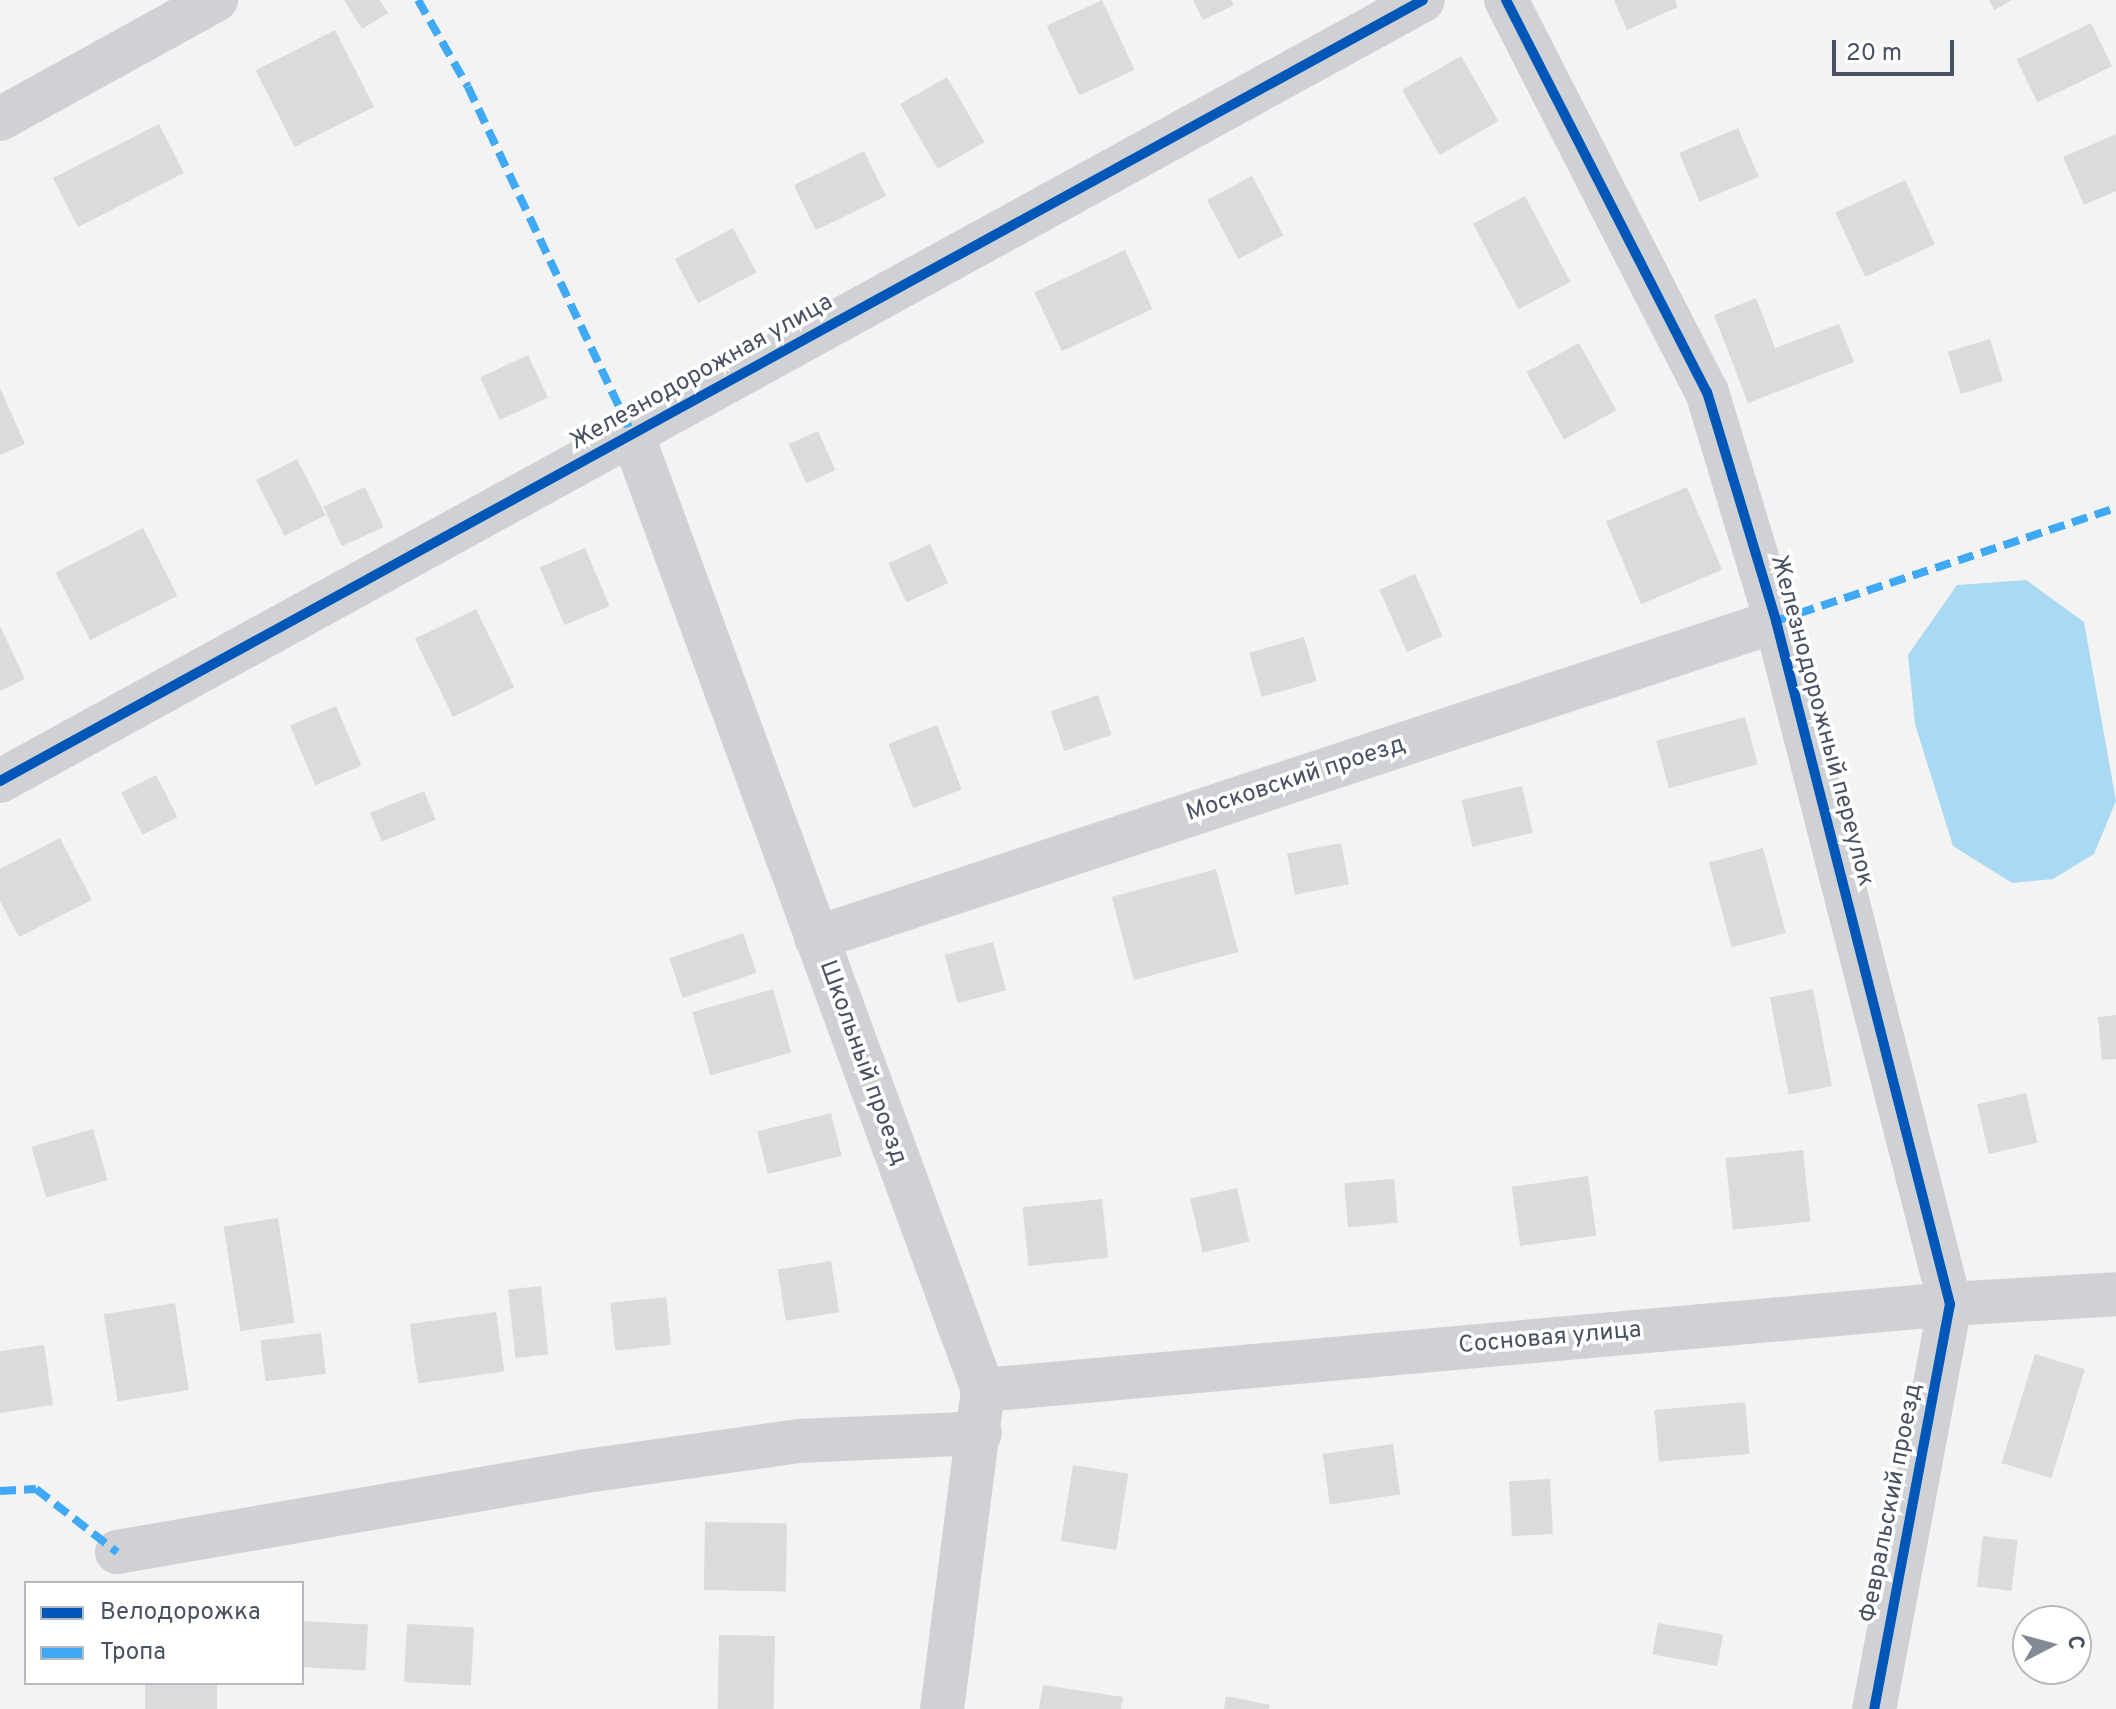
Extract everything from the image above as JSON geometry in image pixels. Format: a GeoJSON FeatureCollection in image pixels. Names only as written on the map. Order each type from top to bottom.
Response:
{"type":"FeatureCollection","features":[{"type":"Feature","properties":{"kind":"street"},"geometry":{"type":"LineString","coordinates":[[0,119],[216,0]]}},
{"type":"Feature","properties":{"kind":"street","name":"Железнодорожная улица"},"geometry":{"type":"LineString","coordinates":[[0,781],[1423,0]]}},
{"type":"Feature","properties":{"kind":"street","name":"Железнодорожный переулок"},"geometry":{"type":"LineString","coordinates":[[1506,0],[1707,392],[1776,621],[1950,1304]]}},
{"type":"Feature","properties":{"kind":"street","name":"Школьный проезд"},"geometry":{"type":"LineString","coordinates":[[632,434],[983,1390],[980,1433],[942,1709]]}},
{"type":"Feature","properties":{"kind":"street","name":"Московский проезд"},"geometry":{"type":"LineString","coordinates":[[816,938],[1776,621]]}},
{"type":"Feature","properties":{"kind":"street","name":"Сосновая улица"},"geometry":{"type":"LineString","coordinates":[[983,1390],[1950,1304],[2116,1294]]}},
{"type":"Feature","properties":{"kind":"street","name":"Февральский проезд"},"geometry":{"type":"LineString","coordinates":[[1874,1709],[1950,1304]]}},
{"type":"Feature","properties":{"kind":"street"},"geometry":{"type":"LineString","coordinates":[[117,1552],[586,1471],[784,1443],[980,1433]]}},
{"type":"Feature","properties":{"kind":"water"},"geometry":{"type":"Polygon","coordinates":[[[2026,580],[2084,622],[2116,801],[2094,854],[2053,879],[2012,883],[1953,846],[1915,724],[1908,655],[1957,585],[2026,580]]]}},
{"type":"Feature","properties":{"kind":"building"},"geometry":{"type":"Polygon","coordinates":[[[344,0],[380,0],[388,13],[362,29],[344,0]]]}},
{"type":"Feature","properties":{"kind":"building"},"geometry":{"type":"Polygon","coordinates":[[[1102,0],[1135,70],[1079,96],[1047,26],[1102,0]]]}},
{"type":"Feature","properties":{"kind":"building"},"geometry":{"type":"Polygon","coordinates":[[[1193,0],[1231,0],[1234,5],[1203,20],[1193,0]]]}},
{"type":"Feature","properties":{"kind":"building"},"geometry":{"type":"Polygon","coordinates":[[[1614,0],[1675,0],[1678,7],[1627,30],[1614,0]]]}},
{"type":"Feature","properties":{"kind":"building"},"geometry":{"type":"Polygon","coordinates":[[[1989,0],[2012,0],[1994,10],[1989,0]]]}},
{"type":"Feature","properties":{"kind":"building"},"geometry":{"type":"Polygon","coordinates":[[[2091,23],[2112,66],[2037,103],[2016,59],[2091,23]]]}},
{"type":"Feature","properties":{"kind":"building"},"geometry":{"type":"Polygon","coordinates":[[[335,30],[374,107],[295,147],[256,70],[335,30]]]}},
{"type":"Feature","properties":{"kind":"building"},"geometry":{"type":"Polygon","coordinates":[[[1461,56],[1498,121],[1440,155],[1402,90],[1461,56]]]}},
{"type":"Feature","properties":{"kind":"building"},"geometry":{"type":"Polygon","coordinates":[[[947,77],[984,142],[938,169],[900,104],[947,77]]]}},
{"type":"Feature","properties":{"kind":"building"},"geometry":{"type":"Polygon","coordinates":[[[159,124],[184,173],[78,227],[53,178],[159,124]]]}},
{"type":"Feature","properties":{"kind":"building"},"geometry":{"type":"Polygon","coordinates":[[[1738,128],[1759,177],[1700,202],[1679,153],[1738,128]]]}},
{"type":"Feature","properties":{"kind":"building"},"geometry":{"type":"Polygon","coordinates":[[[2116,134],[2116,191],[2084,205],[2063,157],[2116,134]]]}},
{"type":"Feature","properties":{"kind":"building"},"geometry":{"type":"Polygon","coordinates":[[[864,151],[886,196],[816,230],[794,185],[864,151]]]}},
{"type":"Feature","properties":{"kind":"building"},"geometry":{"type":"Polygon","coordinates":[[[1252,176],[1283,235],[1238,259],[1207,200],[1252,176]]]}},
{"type":"Feature","properties":{"kind":"building"},"geometry":{"type":"Polygon","coordinates":[[[1905,180],[1935,244],[1865,277],[1835,213],[1905,180]]]}},
{"type":"Feature","properties":{"kind":"building"},"geometry":{"type":"Polygon","coordinates":[[[1525,196],[1571,282],[1518,309],[1473,224],[1525,196]]]}},
{"type":"Feature","properties":{"kind":"building"},"geometry":{"type":"Polygon","coordinates":[[[733,228],[756,272],[698,303],[675,259],[733,228]]]}},
{"type":"Feature","properties":{"kind":"building"},"geometry":{"type":"Polygon","coordinates":[[[1125,250],[1152,309],[1062,351],[1034,292],[1125,250]]]}},
{"type":"Feature","properties":{"kind":"building"},"geometry":{"type":"Polygon","coordinates":[[[1756,298],[1775,348],[1839,324],[1854,362],[1748,403],[1714,315],[1756,298]]]}},
{"type":"Feature","properties":{"kind":"building"},"geometry":{"type":"Polygon","coordinates":[[[1990,339],[2003,381],[1961,394],[1948,352],[1990,339]]]}},
{"type":"Feature","properties":{"kind":"building"},"geometry":{"type":"Polygon","coordinates":[[[1579,343],[1616,410],[1564,439],[1527,372],[1579,343]]]}},
{"type":"Feature","properties":{"kind":"building"},"geometry":{"type":"Polygon","coordinates":[[[528,355],[548,398],[500,420],[480,377],[528,355]]]}},
{"type":"Feature","properties":{"kind":"building"},"geometry":{"type":"Polygon","coordinates":[[[0,388],[25,444],[0,455],[0,388]]]}},
{"type":"Feature","properties":{"kind":"building"},"geometry":{"type":"Polygon","coordinates":[[[818,431],[835,470],[806,483],[789,444],[818,431]]]}},
{"type":"Feature","properties":{"kind":"building"},"geometry":{"type":"Polygon","coordinates":[[[297,459],[326,515],[285,536],[256,480],[297,459]]]}},
{"type":"Feature","properties":{"kind":"building"},"geometry":{"type":"Polygon","coordinates":[[[365,487],[384,527],[342,546],[323,506],[365,487]]]}},
{"type":"Feature","properties":{"kind":"building"},"geometry":{"type":"Polygon","coordinates":[[[1687,487],[1722,570],[1641,604],[1606,521],[1687,487]]]}},
{"type":"Feature","properties":{"kind":"building"},"geometry":{"type":"Polygon","coordinates":[[[143,528],[178,596],[90,640],[56,572],[143,528]]]}},
{"type":"Feature","properties":{"kind":"building"},"geometry":{"type":"Polygon","coordinates":[[[930,544],[948,583],[906,602],[888,563],[930,544]]]}},
{"type":"Feature","properties":{"kind":"building"},"geometry":{"type":"Polygon","coordinates":[[[585,548],[610,606],[565,625],[540,567],[585,548]]]}},
{"type":"Feature","properties":{"kind":"building"},"geometry":{"type":"Polygon","coordinates":[[[1415,574],[1443,636],[1407,652],[1379,590],[1415,574]]]}},
{"type":"Feature","properties":{"kind":"building"},"geometry":{"type":"Polygon","coordinates":[[[476,609],[514,687],[453,717],[415,639],[476,609]]]}},
{"type":"Feature","properties":{"kind":"building"},"geometry":{"type":"Polygon","coordinates":[[[0,626],[25,679],[0,691],[0,626]]]}},
{"type":"Feature","properties":{"kind":"building"},"geometry":{"type":"Polygon","coordinates":[[[1304,637],[1317,681],[1262,697],[1249,653],[1304,637]]]}},
{"type":"Feature","properties":{"kind":"building"},"geometry":{"type":"Polygon","coordinates":[[[1098,695],[1112,735],[1064,751],[1051,711],[1098,695]]]}},
{"type":"Feature","properties":{"kind":"building"},"geometry":{"type":"Polygon","coordinates":[[[336,706],[361,766],[315,785],[290,726],[336,706]]]}},
{"type":"Feature","properties":{"kind":"building"},"geometry":{"type":"Polygon","coordinates":[[[1745,717],[1758,764],[1669,788],[1656,741],[1745,717]]]}},
{"type":"Feature","properties":{"kind":"building"},"geometry":{"type":"Polygon","coordinates":[[[937,725],[962,789],[913,808],[888,744],[937,725]]]}},
{"type":"Feature","properties":{"kind":"building"},"geometry":{"type":"Polygon","coordinates":[[[156,775],[177,817],[143,835],[121,793],[156,775]]]}},
{"type":"Feature","properties":{"kind":"building"},"geometry":{"type":"Polygon","coordinates":[[[1522,786],[1533,833],[1472,847],[1462,800],[1522,786]]]}},
{"type":"Feature","properties":{"kind":"building"},"geometry":{"type":"Polygon","coordinates":[[[424,791],[436,820],[382,841],[370,813],[424,791]]]}},
{"type":"Feature","properties":{"kind":"building"},"geometry":{"type":"Polygon","coordinates":[[[60,838],[92,900],[19,937],[0,901],[0,869],[60,838]]]}},
{"type":"Feature","properties":{"kind":"building"},"geometry":{"type":"Polygon","coordinates":[[[1341,843],[1349,884],[1295,895],[1287,853],[1341,843]]]}},
{"type":"Feature","properties":{"kind":"building"},"geometry":{"type":"Polygon","coordinates":[[[1763,848],[1786,933],[1732,947],[1709,862],[1763,848]]]}},
{"type":"Feature","properties":{"kind":"building"},"geometry":{"type":"Polygon","coordinates":[[[1216,869],[1238,952],[1134,980],[1112,897],[1216,869]]]}},
{"type":"Feature","properties":{"kind":"building"},"geometry":{"type":"Polygon","coordinates":[[[743,933],[757,973],[683,998],[669,958],[743,933]]]}},
{"type":"Feature","properties":{"kind":"building"},"geometry":{"type":"Polygon","coordinates":[[[993,942],[1006,990],[958,1003],[945,955],[993,942]]]}},
{"type":"Feature","properties":{"kind":"building"},"geometry":{"type":"Polygon","coordinates":[[[773,989],[791,1052],[710,1076],[692,1012],[773,989]]]}},
{"type":"Feature","properties":{"kind":"building"},"geometry":{"type":"Polygon","coordinates":[[[1813,989],[1832,1086],[1789,1095],[1770,997],[1813,989]]]}},
{"type":"Feature","properties":{"kind":"building"},"geometry":{"type":"Polygon","coordinates":[[[2116,1015],[2116,1059],[2102,1060],[2098,1017],[2116,1015]]]}},
{"type":"Feature","properties":{"kind":"building"},"geometry":{"type":"Polygon","coordinates":[[[2026,1093],[2037,1143],[1989,1154],[1977,1104],[2026,1093]]]}},
{"type":"Feature","properties":{"kind":"building"},"geometry":{"type":"Polygon","coordinates":[[[831,1113],[842,1156],[768,1174],[757,1131],[831,1113]]]}},
{"type":"Feature","properties":{"kind":"building"},"geometry":{"type":"Polygon","coordinates":[[[93,1129],[108,1180],[46,1198],[31,1147],[93,1129]]]}},
{"type":"Feature","properties":{"kind":"building"},"geometry":{"type":"Polygon","coordinates":[[[1803,1150],[1811,1222],[1733,1230],[1725,1158],[1803,1150]]]}},
{"type":"Feature","properties":{"kind":"building"},"geometry":{"type":"Polygon","coordinates":[[[1588,1176],[1596,1235],[1520,1246],[1512,1187],[1588,1176]]]}},
{"type":"Feature","properties":{"kind":"building"},"geometry":{"type":"Polygon","coordinates":[[[1394,1179],[1398,1223],[1348,1227],[1344,1183],[1394,1179]]]}},
{"type":"Feature","properties":{"kind":"building"},"geometry":{"type":"Polygon","coordinates":[[[1237,1188],[1249,1242],[1203,1252],[1190,1199],[1237,1188]]]}},
{"type":"Feature","properties":{"kind":"building"},"geometry":{"type":"Polygon","coordinates":[[[1102,1199],[1108,1258],[1029,1266],[1022,1207],[1102,1199]]]}},
{"type":"Feature","properties":{"kind":"building"},"geometry":{"type":"Polygon","coordinates":[[[278,1218],[295,1323],[240,1331],[224,1227],[278,1218]]]}},
{"type":"Feature","properties":{"kind":"building"},"geometry":{"type":"Polygon","coordinates":[[[831,1261],[839,1312],[786,1321],[778,1269],[831,1261]]]}},
{"type":"Feature","properties":{"kind":"building"},"geometry":{"type":"Polygon","coordinates":[[[541,1286],[548,1355],[515,1358],[508,1289],[541,1286]]]}},
{"type":"Feature","properties":{"kind":"building"},"geometry":{"type":"Polygon","coordinates":[[[666,1297],[671,1345],[615,1351],[610,1303],[666,1297]]]}},
{"type":"Feature","properties":{"kind":"building"},"geometry":{"type":"Polygon","coordinates":[[[175,1303],[189,1390],[118,1401],[104,1314],[175,1303]]]}},
{"type":"Feature","properties":{"kind":"building"},"geometry":{"type":"Polygon","coordinates":[[[496,1312],[504,1371],[418,1384],[410,1324],[496,1312]]]}},
{"type":"Feature","properties":{"kind":"building"},"geometry":{"type":"Polygon","coordinates":[[[321,1333],[326,1374],[265,1381],[260,1340],[321,1333]]]}},
{"type":"Feature","properties":{"kind":"building"},"geometry":{"type":"Polygon","coordinates":[[[44,1345],[53,1405],[0,1413],[0,1351],[44,1345]]]}},
{"type":"Feature","properties":{"kind":"building"},"geometry":{"type":"Polygon","coordinates":[[[2035,1354],[2085,1369],[2051,1478],[2002,1463],[2035,1354]]]}},
{"type":"Feature","properties":{"kind":"building"},"geometry":{"type":"Polygon","coordinates":[[[1745,1402],[1750,1454],[1659,1462],[1654,1410],[1745,1402]]]}},
{"type":"Feature","properties":{"kind":"building"},"geometry":{"type":"Polygon","coordinates":[[[1393,1444],[1400,1495],[1330,1504],[1323,1454],[1393,1444]]]}},
{"type":"Feature","properties":{"kind":"building"},"geometry":{"type":"Polygon","coordinates":[[[1073,1465],[1128,1474],[1116,1550],[1061,1541],[1073,1465]]]}},
{"type":"Feature","properties":{"kind":"building"},"geometry":{"type":"Polygon","coordinates":[[[1550,1479],[1553,1534],[1512,1536],[1509,1481],[1550,1479]]]}},
{"type":"Feature","properties":{"kind":"building"},"geometry":{"type":"Polygon","coordinates":[[[705,1522],[787,1523],[786,1591],[704,1590],[705,1522]]]}},
{"type":"Feature","properties":{"kind":"building"},"geometry":{"type":"Polygon","coordinates":[[[1983,1536],[2018,1540],[2012,1591],[1977,1587],[1983,1536]]]}},
{"type":"Feature","properties":{"kind":"building"},"geometry":{"type":"Polygon","coordinates":[[[304,1621],[368,1624],[366,1670],[304,1667],[304,1621]]]}},
{"type":"Feature","properties":{"kind":"building"},"geometry":{"type":"Polygon","coordinates":[[[1658,1623],[1723,1634],[1717,1666],[1652,1655],[1658,1623]]]}},
{"type":"Feature","properties":{"kind":"building"},"geometry":{"type":"Polygon","coordinates":[[[407,1624],[474,1628],[471,1685],[404,1682],[407,1624]]]}},
{"type":"Feature","properties":{"kind":"building"},"geometry":{"type":"Polygon","coordinates":[[[719,1635],[775,1636],[774,1709],[718,1709],[719,1635]]]}},
{"type":"Feature","properties":{"kind":"building"},"geometry":{"type":"Polygon","coordinates":[[[145,1685],[217,1685],[217,1709],[145,1709],[145,1685]]]}},
{"type":"Feature","properties":{"kind":"building"},"geometry":{"type":"Polygon","coordinates":[[[1043,1685],[1123,1697],[1121,1709],[1039,1709],[1043,1685]]]}},
{"type":"Feature","properties":{"kind":"building"},"geometry":{"type":"Polygon","coordinates":[[[1226,1696],[1270,1705],[1269,1709],[1224,1709],[1226,1696]]]}},
{"type":"Feature","properties":{"kind":"marked path"},"geometry":{"type":"LineString","coordinates":[[418,0],[468,87],[632,434]]}},
{"type":"Feature","properties":{"kind":"marked path"},"geometry":{"type":"LineString","coordinates":[[1776,621],[2116,508]]}},
{"type":"Feature","properties":{"kind":"marked path"},"geometry":{"type":"LineString","coordinates":[[0,1491],[36,1489],[117,1552]]}},
{"type":"Feature","properties":{"kind":"cycle path"},"geometry":{"type":"LineString","coordinates":[[0,781],[1423,0]]}},
{"type":"Feature","properties":{"kind":"cycle path"},"geometry":{"type":"LineString","coordinates":[[1506,0],[1707,392],[1776,621],[1950,1304],[1874,1709]]}}]}
